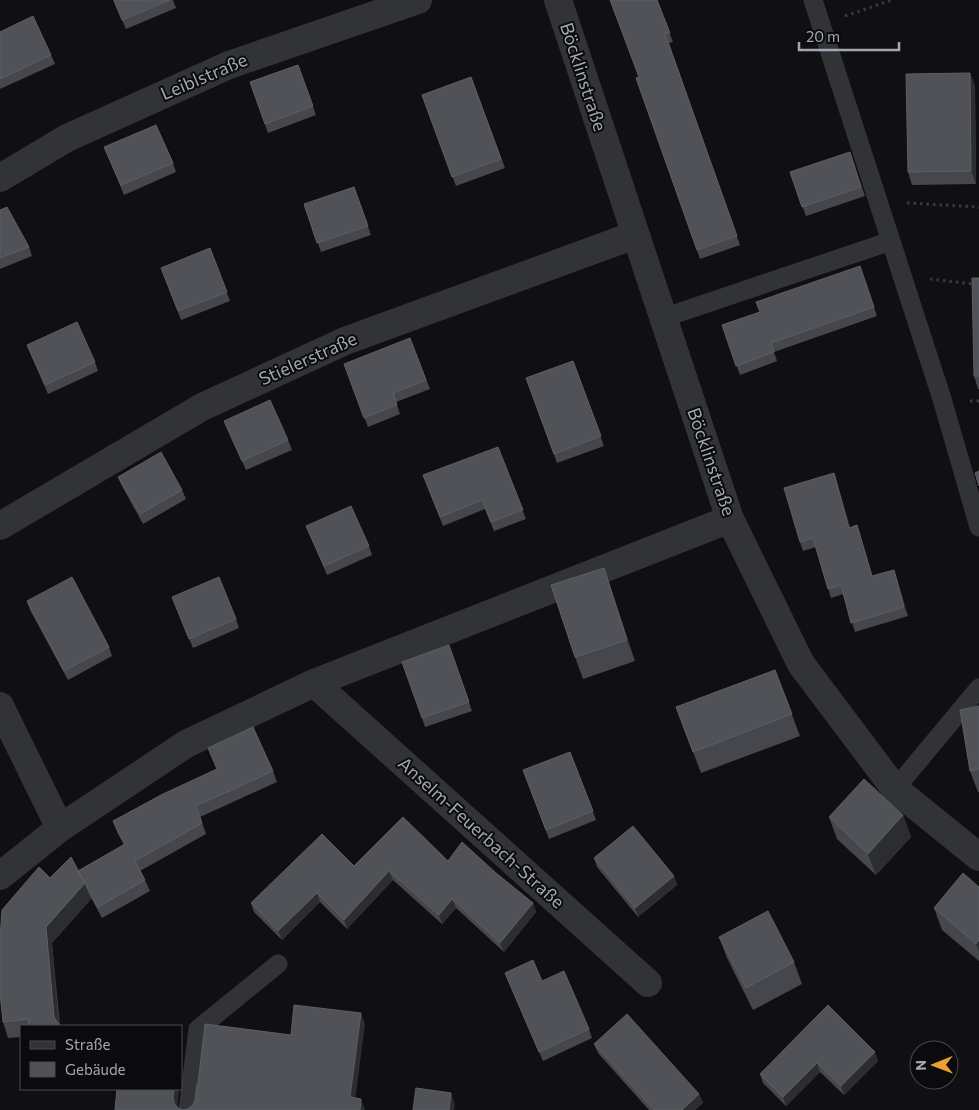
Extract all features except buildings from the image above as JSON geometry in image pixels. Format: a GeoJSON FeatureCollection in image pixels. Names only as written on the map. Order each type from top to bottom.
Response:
{"type":"FeatureCollection","features":[{"type":"Feature","properties":{"kind":"street","name":"Leiblstraße"},"geometry":{"type":"LineString","coordinates":[[0,178],[67,138],[229,65],[418,0]]}},
{"type":"Feature","properties":{"kind":"street","name":"Böcklinstraße"},"geometry":{"type":"LineString","coordinates":[[558,0],[730,519],[801,664],[895,788],[979,857]]}},
{"type":"Feature","properties":{"kind":"street","name":"Stielerstraße"},"geometry":{"type":"LineString","coordinates":[[0,526],[202,407],[336,346],[636,235]]}},
{"type":"Feature","properties":{"kind":"street"},"geometry":{"type":"LineString","coordinates":[[0,876],[60,828],[186,744],[314,683],[730,519]]}},
{"type":"Feature","properties":{"kind":"street","name":"Anselm-Feuerbach-Straße"},"geometry":{"type":"LineString","coordinates":[[314,683],[648,983]]}},
{"type":"Feature","properties":{"kind":"street"},"geometry":{"type":"LineString","coordinates":[[0,706],[60,828]]}},
{"type":"Feature","properties":{"kind":"lane"},"geometry":{"type":"LineString","coordinates":[[813,0],[942,399],[979,526]]}},
{"type":"Feature","properties":{"kind":"lane"},"geometry":{"type":"LineString","coordinates":[[663,318],[891,241]]}},
{"type":"Feature","properties":{"kind":"lane"},"geometry":{"type":"LineString","coordinates":[[895,788],[975,697]]}},
{"type":"Feature","properties":{"kind":"lane"},"geometry":{"type":"LineString","coordinates":[[188,1110],[198,1029],[278,964]]}},
{"type":"Feature","properties":{"kind":"path"},"geometry":{"type":"LineString","coordinates":[[821,25],[892,0]]}},
{"type":"Feature","properties":{"kind":"path"},"geometry":{"type":"LineString","coordinates":[[878,202],[979,207]]}},
{"type":"Feature","properties":{"kind":"path"},"geometry":{"type":"LineString","coordinates":[[902,276],[973,284],[979,281]]}}]}
